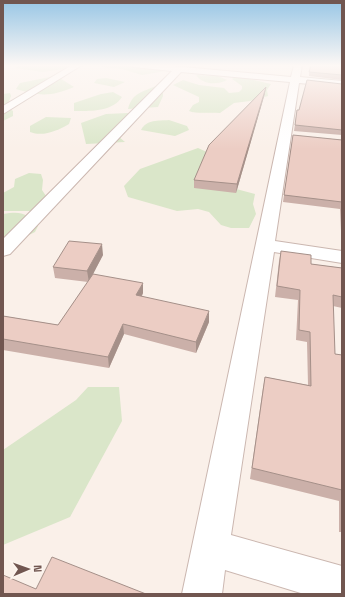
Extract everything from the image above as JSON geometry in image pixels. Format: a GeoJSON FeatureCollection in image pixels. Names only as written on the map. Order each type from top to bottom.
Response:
{"type":"FeatureCollection","features":[{"type":"Feature","properties":{"kind":"street"},"geometry":{"type":"LineString","coordinates":[[3,111],[33,93]]}},
{"type":"Feature","properties":{"kind":"street"},"geometry":{"type":"LineString","coordinates":[[3,250],[156,93]]}},
{"type":"Feature","properties":{"kind":"street"},"geometry":{"type":"LineString","coordinates":[[202,594],[265,245],[291,136],[294,93]]}},
{"type":"Feature","properties":{"kind":"street"},"geometry":{"type":"LineString","coordinates":[[265,245],[342,257]]}},
{"type":"Feature","properties":{"kind":"street"},"geometry":{"type":"LineString","coordinates":[[210,547],[342,586]]}},
{"type":"Feature","properties":{"kind":"green space"},"geometry":{"type":"Polygon","coordinates":[[[10,93],[11,96],[7,107],[13,111],[13,116],[3,121],[3,94],[10,93]]]}},
{"type":"Feature","properties":{"kind":"green space"},"geometry":{"type":"Polygon","coordinates":[[[31,93],[58,93],[52,94],[31,93]]]}},
{"type":"Feature","properties":{"kind":"green space"},"geometry":{"type":"Polygon","coordinates":[[[115,93],[122,97],[113,106],[101,110],[74,111],[74,103],[101,94],[115,93]]]}},
{"type":"Feature","properties":{"kind":"green space"},"geometry":{"type":"Polygon","coordinates":[[[163,93],[163,96],[158,107],[128,109],[132,100],[138,94],[163,93]]]}},
{"type":"Feature","properties":{"kind":"green space"},"geometry":{"type":"Polygon","coordinates":[[[190,93],[267,93],[268,96],[250,101],[234,103],[220,113],[189,111],[193,105],[199,102],[199,97],[190,93]]]}},
{"type":"Feature","properties":{"kind":"green space"},"geometry":{"type":"Polygon","coordinates":[[[128,113],[134,116],[113,132],[125,142],[86,144],[81,123],[106,114],[128,113]]]}},
{"type":"Feature","properties":{"kind":"green space"},"geometry":{"type":"Polygon","coordinates":[[[46,117],[71,118],[69,124],[55,131],[45,134],[30,132],[30,126],[46,117]]]}},
{"type":"Feature","properties":{"kind":"green space"},"geometry":{"type":"Polygon","coordinates":[[[169,120],[187,126],[189,130],[175,136],[141,130],[143,126],[150,122],[169,120]]]}},
{"type":"Feature","properties":{"kind":"green space"},"geometry":{"type":"Polygon","coordinates":[[[198,148],[209,153],[210,182],[255,194],[253,204],[256,214],[249,228],[231,228],[221,225],[209,212],[198,209],[177,211],[128,197],[124,186],[140,169],[198,148]]]}},
{"type":"Feature","properties":{"kind":"green space"},"geometry":{"type":"Polygon","coordinates":[[[29,173],[41,174],[43,180],[42,190],[48,199],[31,211],[3,211],[3,193],[14,187],[15,179],[29,173]]]}},
{"type":"Feature","properties":{"kind":"green space"},"geometry":{"type":"Polygon","coordinates":[[[3,214],[23,214],[30,218],[38,226],[35,232],[3,248],[3,214]]]}},
{"type":"Feature","properties":{"kind":"green space"},"geometry":{"type":"Polygon","coordinates":[[[88,387],[119,387],[122,421],[70,517],[3,545],[3,450],[76,400],[88,387]]]}},
{"type":"Feature","properties":{"kind":"building"},"geometry":{"type":"Polygon","coordinates":[[[260,93],[264,93],[237,184],[194,180],[209,145],[260,93]]]}},
{"type":"Feature","properties":{"kind":"building"},"geometry":{"type":"Polygon","coordinates":[[[304,93],[342,93],[342,130],[295,125],[297,110],[299,110],[304,93]]]}},
{"type":"Feature","properties":{"kind":"building"},"geometry":{"type":"Polygon","coordinates":[[[293,135],[342,140],[342,202],[284,195],[293,135]]]}},
{"type":"Feature","properties":{"kind":"building"},"geometry":{"type":"Polygon","coordinates":[[[69,241],[102,244],[87,271],[53,267],[69,241]]]}},
{"type":"Feature","properties":{"kind":"building"},"geometry":{"type":"Polygon","coordinates":[[[281,251],[311,255],[311,264],[342,268],[342,297],[333,295],[335,354],[342,355],[342,490],[252,468],[265,377],[311,386],[310,332],[299,330],[300,290],[277,286],[281,251]]]}},
{"type":"Feature","properties":{"kind":"building"},"geometry":{"type":"Polygon","coordinates":[[[93,274],[143,283],[136,295],[209,311],[196,342],[123,324],[108,357],[3,339],[3,316],[58,325],[93,274]]]}},
{"type":"Feature","properties":{"kind":"building"},"geometry":{"type":"Polygon","coordinates":[[[52,557],[146,594],[3,594],[3,575],[36,589],[52,557]]]}}]}
